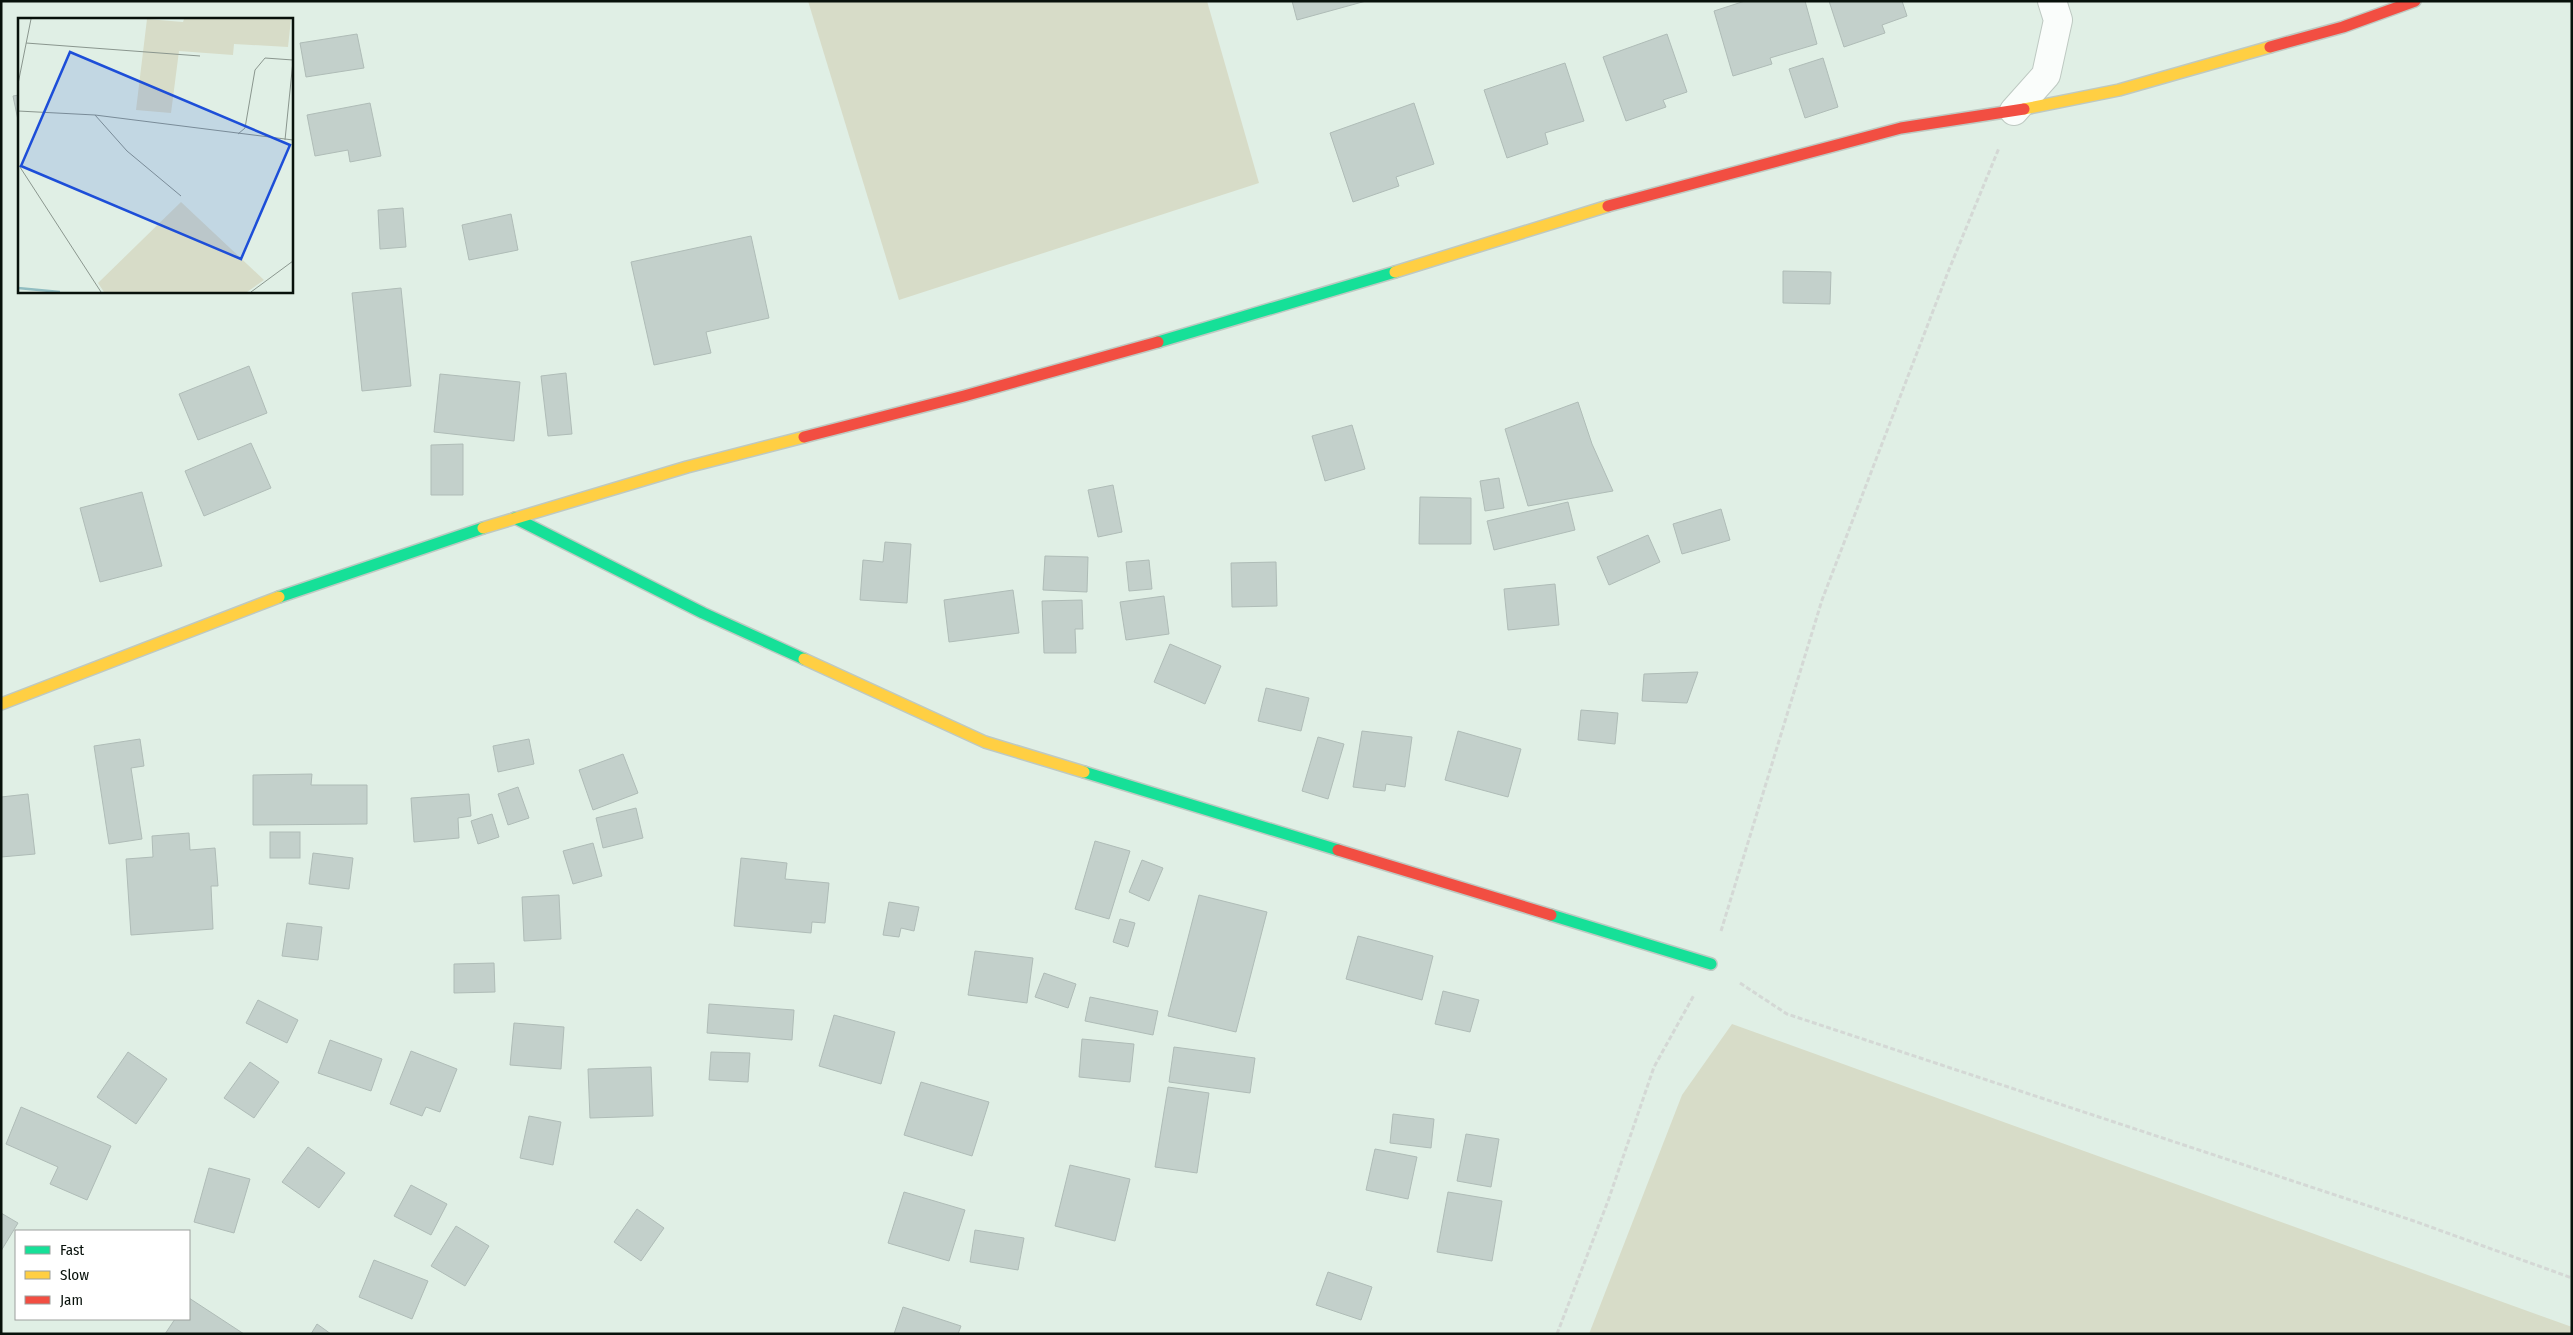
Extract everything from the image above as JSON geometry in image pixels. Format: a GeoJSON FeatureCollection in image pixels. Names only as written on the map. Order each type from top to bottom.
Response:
{"type":"FeatureCollection","features":[{"type":"Feature","properties":{"kind":"main road"},"geometry":{"type":"LineString","coordinates":[[1,704],[308,586],[515,518],[687,467],[964,396],[1320,296],[1630,199],[1901,128],[2014,111],[2119,90],[2344,27],[2415,1]]}},
{"type":"Feature","properties":{"kind":"main road"},"geometry":{"type":"LineString","coordinates":[[515,518],[703,612],[985,742],[1711,964]]}},
{"type":"Feature","properties":{"kind":"street"},"geometry":{"type":"LineString","coordinates":[[2014,111],[2046,75],[2058,20],[2052,1]]}},
{"type":"Feature","properties":{"kind":"path"},"geometry":{"type":"LineString","coordinates":[[1557,1334],[1608,1201],[1654,1067],[1711,964],[1822,600],[1948,272],[2014,111]]}},
{"type":"Feature","properties":{"kind":"path"},"geometry":{"type":"LineString","coordinates":[[1711,964],[1787,1014],[2414,1221],[2572,1278]]}},
{"type":"Feature","properties":{"kind":"green space"},"geometry":{"type":"Polygon","coordinates":[[[808,1],[1207,1],[1259,183],[899,300],[808,1]]]}},
{"type":"Feature","properties":{"kind":"green space"},"geometry":{"type":"Polygon","coordinates":[[[1732,1024],[2572,1327],[2572,1334],[1589,1334],[1682,1095],[1732,1024]]]}},
{"type":"Feature","properties":{"kind":"building"},"geometry":{"type":"Polygon","coordinates":[[[1292,1],[1366,1],[1297,20],[1292,1]]]}},
{"type":"Feature","properties":{"kind":"building"},"geometry":{"type":"Polygon","coordinates":[[[1745,1],[1805,1],[1817,44],[1770,58],[1772,64],[1733,76],[1714,11],[1745,1]]]}},
{"type":"Feature","properties":{"kind":"building"},"geometry":{"type":"Polygon","coordinates":[[[1829,1],[1902,1],[1907,16],[1882,25],[1885,33],[1844,47],[1829,1]]]}},
{"type":"Feature","properties":{"kind":"building"},"geometry":{"type":"Polygon","coordinates":[[[357,34],[364,68],[306,77],[300,43],[357,34]]]}},
{"type":"Feature","properties":{"kind":"building"},"geometry":{"type":"Polygon","coordinates":[[[1667,34],[1687,92],[1663,100],[1666,107],[1626,121],[1603,57],[1667,34]]]}},
{"type":"Feature","properties":{"kind":"building"},"geometry":{"type":"Polygon","coordinates":[[[1823,58],[1838,107],[1805,118],[1789,69],[1823,58]]]}},
{"type":"Feature","properties":{"kind":"building"},"geometry":{"type":"Polygon","coordinates":[[[1565,63],[1584,121],[1545,133],[1548,144],[1507,158],[1484,90],[1565,63]]]}},
{"type":"Feature","properties":{"kind":"building"},"geometry":{"type":"Polygon","coordinates":[[[18,95],[18,120],[13,96],[18,95]]]}},
{"type":"Feature","properties":{"kind":"building"},"geometry":{"type":"Polygon","coordinates":[[[370,103],[381,156],[350,162],[348,150],[315,156],[307,115],[370,103]]]}},
{"type":"Feature","properties":{"kind":"building"},"geometry":{"type":"Polygon","coordinates":[[[1414,103],[1434,164],[1396,177],[1399,186],[1353,202],[1330,133],[1414,103]]]}},
{"type":"Feature","properties":{"kind":"building"},"geometry":{"type":"Polygon","coordinates":[[[403,208],[406,247],[380,249],[378,210],[403,208]]]}},
{"type":"Feature","properties":{"kind":"building"},"geometry":{"type":"Polygon","coordinates":[[[511,214],[518,250],[469,260],[462,225],[511,214]]]}},
{"type":"Feature","properties":{"kind":"building"},"geometry":{"type":"Polygon","coordinates":[[[751,236],[769,318],[706,332],[711,353],[654,365],[631,262],[751,236]]]}},
{"type":"Feature","properties":{"kind":"building"},"geometry":{"type":"Polygon","coordinates":[[[1783,271],[1831,272],[1830,304],[1783,303],[1783,271]]]}},
{"type":"Feature","properties":{"kind":"building"},"geometry":{"type":"Polygon","coordinates":[[[401,288],[411,386],[362,391],[352,293],[401,288]]]}},
{"type":"Feature","properties":{"kind":"building"},"geometry":{"type":"Polygon","coordinates":[[[249,366],[267,413],[198,440],[179,394],[249,366]]]}},
{"type":"Feature","properties":{"kind":"building"},"geometry":{"type":"Polygon","coordinates":[[[566,373],[572,434],[548,436],[541,376],[566,373]]]}},
{"type":"Feature","properties":{"kind":"building"},"geometry":{"type":"Polygon","coordinates":[[[440,374],[520,382],[514,441],[434,432],[440,374]]]}},
{"type":"Feature","properties":{"kind":"building"},"geometry":{"type":"Polygon","coordinates":[[[1578,402],[1592,444],[1613,491],[1528,506],[1505,429],[1578,402]]]}},
{"type":"Feature","properties":{"kind":"building"},"geometry":{"type":"Polygon","coordinates":[[[1352,425],[1365,469],[1325,481],[1312,436],[1352,425]]]}},
{"type":"Feature","properties":{"kind":"building"},"geometry":{"type":"Polygon","coordinates":[[[251,443],[271,488],[204,516],[185,471],[251,443]]]}},
{"type":"Feature","properties":{"kind":"building"},"geometry":{"type":"Polygon","coordinates":[[[463,444],[463,495],[431,495],[431,445],[463,444]]]}},
{"type":"Feature","properties":{"kind":"building"},"geometry":{"type":"Polygon","coordinates":[[[1499,478],[1504,508],[1485,511],[1480,481],[1499,478]]]}},
{"type":"Feature","properties":{"kind":"building"},"geometry":{"type":"Polygon","coordinates":[[[1113,485],[1122,532],[1098,537],[1088,490],[1113,485]]]}},
{"type":"Feature","properties":{"kind":"building"},"geometry":{"type":"Polygon","coordinates":[[[142,492],[162,566],[100,582],[80,508],[142,492]]]}},
{"type":"Feature","properties":{"kind":"building"},"geometry":{"type":"Polygon","coordinates":[[[1420,497],[1471,498],[1471,544],[1419,544],[1420,497]]]}},
{"type":"Feature","properties":{"kind":"building"},"geometry":{"type":"Polygon","coordinates":[[[1568,502],[1575,530],[1494,550],[1487,521],[1568,502]]]}},
{"type":"Feature","properties":{"kind":"building"},"geometry":{"type":"Polygon","coordinates":[[[1721,509],[1730,540],[1682,554],[1673,524],[1721,509]]]}},
{"type":"Feature","properties":{"kind":"building"},"geometry":{"type":"Polygon","coordinates":[[[1648,535],[1660,562],[1609,585],[1597,557],[1648,535]]]}},
{"type":"Feature","properties":{"kind":"building"},"geometry":{"type":"Polygon","coordinates":[[[885,542],[911,544],[907,603],[860,600],[863,560],[883,562],[885,542]]]}},
{"type":"Feature","properties":{"kind":"building"},"geometry":{"type":"Polygon","coordinates":[[[1045,556],[1088,557],[1087,592],[1043,590],[1045,556]]]}},
{"type":"Feature","properties":{"kind":"building"},"geometry":{"type":"Polygon","coordinates":[[[1149,560],[1152,589],[1129,591],[1126,562],[1149,560]]]}},
{"type":"Feature","properties":{"kind":"building"},"geometry":{"type":"Polygon","coordinates":[[[1276,562],[1277,606],[1232,607],[1231,563],[1276,562]]]}},
{"type":"Feature","properties":{"kind":"building"},"geometry":{"type":"Polygon","coordinates":[[[1555,584],[1559,625],[1508,630],[1504,589],[1555,584]]]}},
{"type":"Feature","properties":{"kind":"building"},"geometry":{"type":"Polygon","coordinates":[[[1013,590],[1019,633],[949,642],[944,600],[1013,590]]]}},
{"type":"Feature","properties":{"kind":"building"},"geometry":{"type":"Polygon","coordinates":[[[1164,596],[1169,634],[1126,640],[1120,602],[1164,596]]]}},
{"type":"Feature","properties":{"kind":"building"},"geometry":{"type":"Polygon","coordinates":[[[1082,600],[1083,629],[1075,629],[1076,653],[1044,653],[1042,601],[1082,600]]]}},
{"type":"Feature","properties":{"kind":"building"},"geometry":{"type":"Polygon","coordinates":[[[1170,644],[1221,666],[1205,704],[1154,682],[1170,644]]]}},
{"type":"Feature","properties":{"kind":"building"},"geometry":{"type":"Polygon","coordinates":[[[1698,672],[1687,703],[1642,701],[1644,674],[1698,672]]]}},
{"type":"Feature","properties":{"kind":"building"},"geometry":{"type":"Polygon","coordinates":[[[1266,688],[1309,698],[1301,731],[1258,721],[1266,688]]]}},
{"type":"Feature","properties":{"kind":"building"},"geometry":{"type":"Polygon","coordinates":[[[1581,710],[1618,713],[1615,744],[1578,740],[1581,710]]]}},
{"type":"Feature","properties":{"kind":"building"},"geometry":{"type":"Polygon","coordinates":[[[1362,731],[1412,737],[1405,787],[1386,784],[1385,791],[1353,787],[1362,731]]]}},
{"type":"Feature","properties":{"kind":"building"},"geometry":{"type":"Polygon","coordinates":[[[1458,731],[1521,749],[1508,797],[1445,780],[1458,731]]]}},
{"type":"Feature","properties":{"kind":"building"},"geometry":{"type":"Polygon","coordinates":[[[1318,737],[1344,744],[1328,799],[1302,791],[1318,737]]]}},
{"type":"Feature","properties":{"kind":"building"},"geometry":{"type":"Polygon","coordinates":[[[140,739],[144,766],[131,768],[142,839],[109,844],[94,746],[140,739]]]}},
{"type":"Feature","properties":{"kind":"building"},"geometry":{"type":"Polygon","coordinates":[[[529,739],[534,764],[498,772],[493,746],[529,739]]]}},
{"type":"Feature","properties":{"kind":"building"},"geometry":{"type":"Polygon","coordinates":[[[623,754],[638,793],[593,810],[579,770],[623,754]]]}},
{"type":"Feature","properties":{"kind":"building"},"geometry":{"type":"Polygon","coordinates":[[[312,774],[311,785],[367,785],[367,824],[253,825],[253,775],[312,774]]]}},
{"type":"Feature","properties":{"kind":"building"},"geometry":{"type":"Polygon","coordinates":[[[518,787],[529,818],[508,825],[498,794],[518,787]]]}},
{"type":"Feature","properties":{"kind":"building"},"geometry":{"type":"Polygon","coordinates":[[[28,794],[35,854],[1,857],[1,797],[28,794]]]}},
{"type":"Feature","properties":{"kind":"building"},"geometry":{"type":"Polygon","coordinates":[[[469,794],[471,816],[458,818],[459,838],[414,842],[411,798],[469,794]]]}},
{"type":"Feature","properties":{"kind":"building"},"geometry":{"type":"Polygon","coordinates":[[[636,808],[643,838],[603,848],[596,818],[636,808]]]}},
{"type":"Feature","properties":{"kind":"building"},"geometry":{"type":"Polygon","coordinates":[[[492,814],[499,837],[478,844],[471,821],[492,814]]]}},
{"type":"Feature","properties":{"kind":"building"},"geometry":{"type":"Polygon","coordinates":[[[270,832],[300,832],[300,858],[270,858],[270,832]]]}},
{"type":"Feature","properties":{"kind":"building"},"geometry":{"type":"Polygon","coordinates":[[[189,833],[190,850],[215,848],[218,886],[211,886],[213,929],[131,935],[126,859],[153,857],[152,836],[189,833]]]}},
{"type":"Feature","properties":{"kind":"building"},"geometry":{"type":"Polygon","coordinates":[[[1095,841],[1130,851],[1109,919],[1075,909],[1095,841]]]}},
{"type":"Feature","properties":{"kind":"building"},"geometry":{"type":"Polygon","coordinates":[[[593,843],[602,876],[573,884],[563,851],[593,843]]]}},
{"type":"Feature","properties":{"kind":"building"},"geometry":{"type":"Polygon","coordinates":[[[313,853],[353,858],[349,889],[309,884],[313,853]]]}},
{"type":"Feature","properties":{"kind":"building"},"geometry":{"type":"Polygon","coordinates":[[[741,858],[787,863],[785,879],[829,883],[825,923],[812,922],[811,933],[734,926],[741,858]]]}},
{"type":"Feature","properties":{"kind":"building"},"geometry":{"type":"Polygon","coordinates":[[[1142,860],[1163,868],[1149,901],[1129,892],[1142,860]]]}},
{"type":"Feature","properties":{"kind":"building"},"geometry":{"type":"Polygon","coordinates":[[[559,895],[561,939],[524,941],[522,897],[559,895]]]}},
{"type":"Feature","properties":{"kind":"building"},"geometry":{"type":"Polygon","coordinates":[[[1199,895],[1267,912],[1236,1032],[1168,1016],[1199,895]]]}},
{"type":"Feature","properties":{"kind":"building"},"geometry":{"type":"Polygon","coordinates":[[[889,902],[919,907],[914,931],[901,928],[899,937],[883,935],[889,902]]]}},
{"type":"Feature","properties":{"kind":"building"},"geometry":{"type":"Polygon","coordinates":[[[1120,919],[1135,923],[1128,947],[1113,942],[1120,919]]]}},
{"type":"Feature","properties":{"kind":"building"},"geometry":{"type":"Polygon","coordinates":[[[287,923],[322,927],[318,960],[282,956],[287,923]]]}},
{"type":"Feature","properties":{"kind":"building"},"geometry":{"type":"Polygon","coordinates":[[[1358,936],[1433,956],[1422,1000],[1346,979],[1358,936]]]}},
{"type":"Feature","properties":{"kind":"building"},"geometry":{"type":"Polygon","coordinates":[[[975,951],[1033,958],[1027,1003],[968,995],[975,951]]]}},
{"type":"Feature","properties":{"kind":"building"},"geometry":{"type":"Polygon","coordinates":[[[494,963],[495,992],[454,993],[454,964],[494,963]]]}},
{"type":"Feature","properties":{"kind":"building"},"geometry":{"type":"Polygon","coordinates":[[[1044,973],[1076,984],[1068,1008],[1035,997],[1044,973]]]}},
{"type":"Feature","properties":{"kind":"building"},"geometry":{"type":"Polygon","coordinates":[[[1443,991],[1479,1000],[1470,1032],[1435,1024],[1443,991]]]}},
{"type":"Feature","properties":{"kind":"building"},"geometry":{"type":"Polygon","coordinates":[[[1090,997],[1158,1011],[1153,1035],[1085,1021],[1090,997]]]}},
{"type":"Feature","properties":{"kind":"building"},"geometry":{"type":"Polygon","coordinates":[[[258,1000],[298,1020],[287,1043],[246,1023],[258,1000]]]}},
{"type":"Feature","properties":{"kind":"building"},"geometry":{"type":"Polygon","coordinates":[[[709,1004],[794,1010],[792,1040],[707,1033],[709,1004]]]}},
{"type":"Feature","properties":{"kind":"building"},"geometry":{"type":"Polygon","coordinates":[[[834,1015],[895,1032],[881,1084],[819,1066],[834,1015]]]}},
{"type":"Feature","properties":{"kind":"building"},"geometry":{"type":"Polygon","coordinates":[[[514,1023],[564,1027],[561,1069],[510,1065],[514,1023]]]}},
{"type":"Feature","properties":{"kind":"building"},"geometry":{"type":"Polygon","coordinates":[[[1082,1039],[1134,1044],[1130,1082],[1079,1077],[1082,1039]]]}},
{"type":"Feature","properties":{"kind":"building"},"geometry":{"type":"Polygon","coordinates":[[[330,1040],[382,1059],[371,1091],[318,1073],[330,1040]]]}},
{"type":"Feature","properties":{"kind":"building"},"geometry":{"type":"Polygon","coordinates":[[[1174,1047],[1255,1058],[1250,1093],[1169,1082],[1174,1047]]]}},
{"type":"Feature","properties":{"kind":"building"},"geometry":{"type":"Polygon","coordinates":[[[411,1051],[457,1069],[440,1112],[426,1107],[422,1116],[390,1104],[411,1051]]]}},
{"type":"Feature","properties":{"kind":"building"},"geometry":{"type":"Polygon","coordinates":[[[128,1052],[167,1079],[136,1124],[97,1097],[128,1052]]]}},
{"type":"Feature","properties":{"kind":"building"},"geometry":{"type":"Polygon","coordinates":[[[711,1052],[750,1053],[748,1082],[709,1080],[711,1052]]]}},
{"type":"Feature","properties":{"kind":"building"},"geometry":{"type":"Polygon","coordinates":[[[250,1062],[279,1082],[254,1118],[224,1098],[250,1062]]]}},
{"type":"Feature","properties":{"kind":"building"},"geometry":{"type":"Polygon","coordinates":[[[651,1067],[653,1116],[590,1118],[588,1069],[651,1067]]]}},
{"type":"Feature","properties":{"kind":"building"},"geometry":{"type":"Polygon","coordinates":[[[921,1082],[989,1102],[972,1156],[904,1135],[921,1082]]]}},
{"type":"Feature","properties":{"kind":"building"},"geometry":{"type":"Polygon","coordinates":[[[1168,1087],[1209,1093],[1197,1173],[1155,1167],[1168,1087]]]}},
{"type":"Feature","properties":{"kind":"building"},"geometry":{"type":"Polygon","coordinates":[[[21,1107],[111,1146],[87,1200],[50,1184],[58,1167],[6,1144],[21,1107]]]}},
{"type":"Feature","properties":{"kind":"building"},"geometry":{"type":"Polygon","coordinates":[[[1393,1114],[1434,1119],[1431,1148],[1390,1143],[1393,1114]]]}},
{"type":"Feature","properties":{"kind":"building"},"geometry":{"type":"Polygon","coordinates":[[[529,1116],[561,1122],[553,1165],[520,1158],[529,1116]]]}},
{"type":"Feature","properties":{"kind":"building"},"geometry":{"type":"Polygon","coordinates":[[[1466,1134],[1499,1139],[1491,1187],[1457,1181],[1466,1134]]]}},
{"type":"Feature","properties":{"kind":"building"},"geometry":{"type":"Polygon","coordinates":[[[308,1147],[345,1173],[319,1208],[282,1182],[308,1147]]]}},
{"type":"Feature","properties":{"kind":"building"},"geometry":{"type":"Polygon","coordinates":[[[1375,1149],[1417,1157],[1408,1199],[1366,1190],[1375,1149]]]}},
{"type":"Feature","properties":{"kind":"building"},"geometry":{"type":"Polygon","coordinates":[[[1070,1165],[1130,1179],[1115,1241],[1055,1226],[1070,1165]]]}},
{"type":"Feature","properties":{"kind":"building"},"geometry":{"type":"Polygon","coordinates":[[[209,1168],[250,1179],[234,1233],[194,1222],[209,1168]]]}},
{"type":"Feature","properties":{"kind":"building"},"geometry":{"type":"Polygon","coordinates":[[[411,1185],[447,1204],[431,1235],[394,1216],[411,1185]]]}},
{"type":"Feature","properties":{"kind":"building"},"geometry":{"type":"Polygon","coordinates":[[[904,1192],[965,1210],[949,1261],[888,1243],[904,1192]]]}},
{"type":"Feature","properties":{"kind":"building"},"geometry":{"type":"Polygon","coordinates":[[[1448,1192],[1502,1201],[1492,1261],[1437,1252],[1448,1192]]]}},
{"type":"Feature","properties":{"kind":"building"},"geometry":{"type":"Polygon","coordinates":[[[637,1209],[664,1228],[641,1261],[614,1242],[637,1209]]]}},
{"type":"Feature","properties":{"kind":"building"},"geometry":{"type":"Polygon","coordinates":[[[1,1213],[18,1223],[1,1251],[1,1213]]]}},
{"type":"Feature","properties":{"kind":"building"},"geometry":{"type":"Polygon","coordinates":[[[456,1226],[489,1246],[465,1286],[431,1266],[456,1226]]]}},
{"type":"Feature","properties":{"kind":"building"},"geometry":{"type":"Polygon","coordinates":[[[975,1230],[1024,1238],[1018,1270],[970,1262],[975,1230]]]}},
{"type":"Feature","properties":{"kind":"building"},"geometry":{"type":"Polygon","coordinates":[[[374,1260],[428,1281],[412,1319],[359,1297],[374,1260]]]}},
{"type":"Feature","properties":{"kind":"building"},"geometry":{"type":"Polygon","coordinates":[[[1328,1272],[1372,1287],[1361,1320],[1316,1305],[1328,1272]]]}},
{"type":"Feature","properties":{"kind":"building"},"geometry":{"type":"Polygon","coordinates":[[[190,1299],[244,1334],[165,1334],[174,1320],[190,1320],[190,1299]]]}},
{"type":"Feature","properties":{"kind":"building"},"geometry":{"type":"Polygon","coordinates":[[[903,1307],[961,1326],[958,1334],[894,1334],[903,1307]]]}},
{"type":"Feature","properties":{"kind":"building"},"geometry":{"type":"Polygon","coordinates":[[[317,1324],[331,1334],[311,1334],[317,1324]]]}},
{"type":"Feature","properties":{"kind":"traffic: fast"},"geometry":{"type":"LineString","coordinates":[[1158,342],[1395,272]]}},
{"type":"Feature","properties":{"kind":"traffic: fast"},"geometry":{"type":"LineString","coordinates":[[515,518],[703,613],[804,659]]}},
{"type":"Feature","properties":{"kind":"traffic: fast"},"geometry":{"type":"LineString","coordinates":[[279,597],[483,528]]}},
{"type":"Feature","properties":{"kind":"traffic: fast"},"geometry":{"type":"LineString","coordinates":[[1084,772],[1338,850]]}},
{"type":"Feature","properties":{"kind":"traffic: fast"},"geometry":{"type":"LineString","coordinates":[[1551,915],[1711,964]]}},
{"type":"Feature","properties":{"kind":"traffic: slow"},"geometry":{"type":"LineString","coordinates":[[2024,109],[2119,90],[2270,47]]}},
{"type":"Feature","properties":{"kind":"traffic: slow"},"geometry":{"type":"LineString","coordinates":[[1395,272],[1608,206]]}},
{"type":"Feature","properties":{"kind":"traffic: slow"},"geometry":{"type":"LineString","coordinates":[[483,528],[687,467],[804,437]]}},
{"type":"Feature","properties":{"kind":"traffic: slow"},"geometry":{"type":"LineString","coordinates":[[1,704],[279,597]]}},
{"type":"Feature","properties":{"kind":"traffic: slow"},"geometry":{"type":"LineString","coordinates":[[804,659],[985,742],[1084,772]]}},
{"type":"Feature","properties":{"kind":"traffic: jam"},"geometry":{"type":"LineString","coordinates":[[2270,47],[2343,27],[2415,1]]}},
{"type":"Feature","properties":{"kind":"traffic: jam"},"geometry":{"type":"LineString","coordinates":[[1608,206],[1901,128],[2024,109]]}},
{"type":"Feature","properties":{"kind":"traffic: jam"},"geometry":{"type":"LineString","coordinates":[[804,437],[964,396],[1158,342]]}},
{"type":"Feature","properties":{"kind":"traffic: jam"},"geometry":{"type":"LineString","coordinates":[[1338,850],[1551,915]]}}]}
